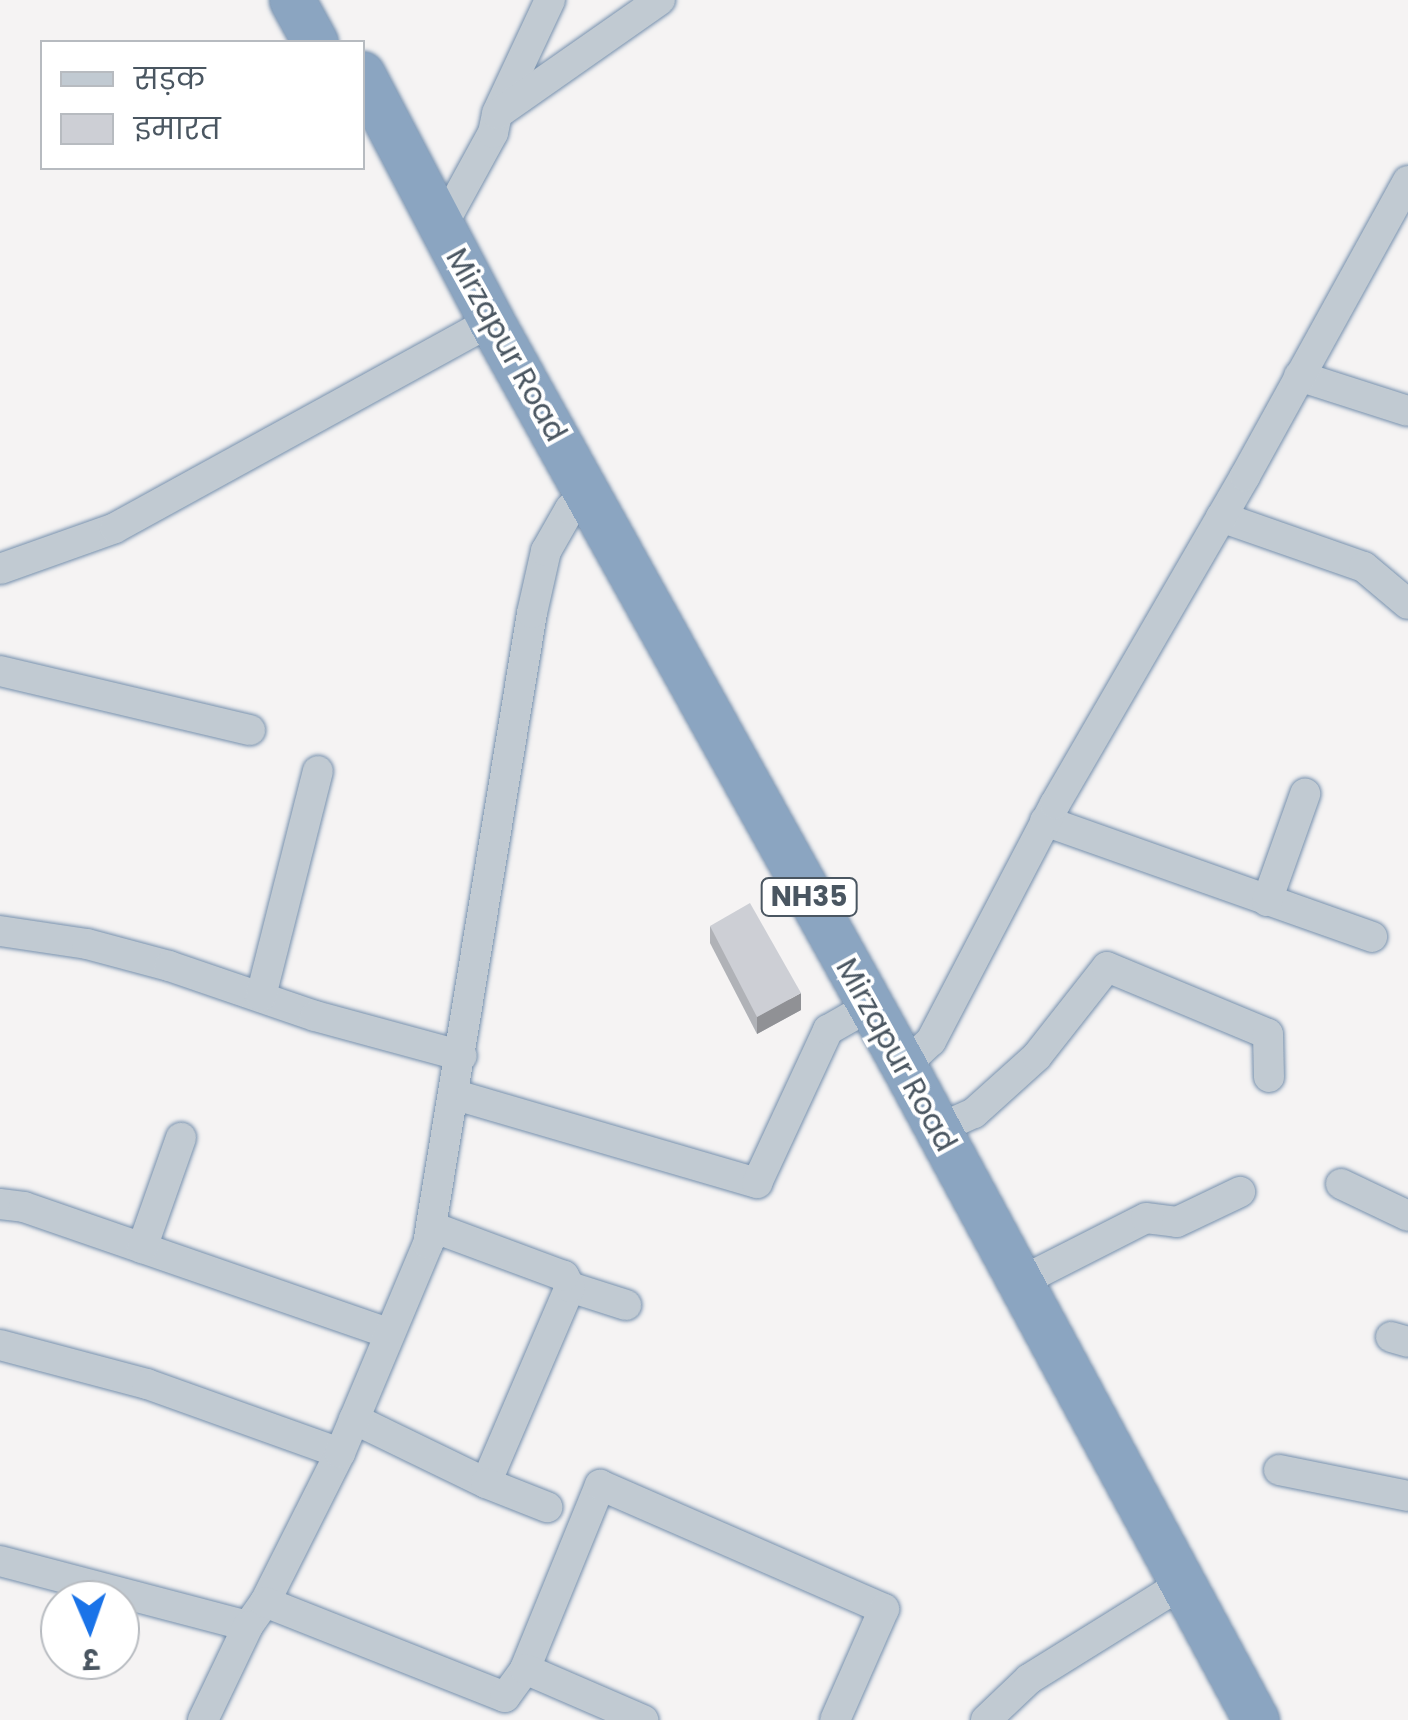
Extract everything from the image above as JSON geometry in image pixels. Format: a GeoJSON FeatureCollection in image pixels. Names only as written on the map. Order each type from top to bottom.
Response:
{"type":"FeatureCollection","features":[{"type":"Feature","properties":{"kind":"highway"},"geometry":{"type":"LineString","coordinates":[[292,0],[314,40]]}},
{"type":"Feature","properties":{"kind":"highway"},"geometry":{"type":"LineString","coordinates":[[322,0],[345,40]]}},
{"type":"Feature","properties":{"kind":"highway","name":"Mirzapur Road"},"geometry":{"type":"LineString","coordinates":[[365,80],[442,226],[480,328]]}},
{"type":"Feature","properties":{"kind":"highway","name":"Mirzapur Road"},"geometry":{"type":"LineString","coordinates":[[365,134],[578,500],[1169,1591],[1256,1720]]}},
{"type":"Feature","properties":{"kind":"highway","name":"Mirzapur Road"},"geometry":{"type":"LineString","coordinates":[[858,1012],[904,1066],[1020,1282],[1169,1591],[1226,1720]]}},
{"type":"Feature","properties":{"kind":"street"},"geometry":{"type":"LineString","coordinates":[[442,226],[493,132],[497,114],[550,0]]}},
{"type":"Feature","properties":{"kind":"street"},"geometry":{"type":"LineString","coordinates":[[497,114],[660,0]]}},
{"type":"Feature","properties":{"kind":"street"},"geometry":{"type":"LineString","coordinates":[[904,1066],[931,1042],[1045,821],[1222,517],[1408,180]]}},
{"type":"Feature","properties":{"kind":"street"},"geometry":{"type":"LineString","coordinates":[[0,569],[115,528],[480,328]]}},
{"type":"Feature","properties":{"kind":"street"},"geometry":{"type":"LineString","coordinates":[[1299,376],[1408,411]]}},
{"type":"Feature","properties":{"kind":"street"},"geometry":{"type":"LineString","coordinates":[[203,1720],[340,1454],[432,1228],[532,613],[546,552],[578,500]]}},
{"type":"Feature","properties":{"kind":"street"},"geometry":{"type":"LineString","coordinates":[[1222,517],[1364,567],[1408,604]]}},
{"type":"Feature","properties":{"kind":"street"},"geometry":{"type":"LineString","coordinates":[[0,671],[250,730]]}},
{"type":"Feature","properties":{"kind":"street"},"geometry":{"type":"LineString","coordinates":[[261,996],[318,770]]}},
{"type":"Feature","properties":{"kind":"street"},"geometry":{"type":"LineString","coordinates":[[1266,901],[1305,794]]}},
{"type":"Feature","properties":{"kind":"street"},"geometry":{"type":"LineString","coordinates":[[1045,821],[1372,937]]}},
{"type":"Feature","properties":{"kind":"street"},"geometry":{"type":"LineString","coordinates":[[0,930],[87,944],[315,1016],[462,1056]]}},
{"type":"Feature","properties":{"kind":"street"},"geometry":{"type":"LineString","coordinates":[[938,1129],[974,1112],[1037,1056],[1107,967],[1268,1034],[1269,1076]]}},
{"type":"Feature","properties":{"kind":"street"},"geometry":{"type":"LineString","coordinates":[[456,1095],[757,1183],[828,1030],[858,1012]]}},
{"type":"Feature","properties":{"kind":"street"},"geometry":{"type":"LineString","coordinates":[[142,1248],[181,1138]]}},
{"type":"Feature","properties":{"kind":"street"},"geometry":{"type":"LineString","coordinates":[[1341,1184],[1408,1216]]}},
{"type":"Feature","properties":{"kind":"street"},"geometry":{"type":"LineString","coordinates":[[1020,1282],[1146,1218],[1177,1222],[1240,1192]]}},
{"type":"Feature","properties":{"kind":"street"},"geometry":{"type":"LineString","coordinates":[[0,1204],[24,1208],[390,1334]]}},
{"type":"Feature","properties":{"kind":"street"},"geometry":{"type":"LineString","coordinates":[[432,1228],[564,1276],[570,1288],[626,1305]]}},
{"type":"Feature","properties":{"kind":"street"},"geometry":{"type":"LineString","coordinates":[[486,1482],[570,1288]]}},
{"type":"Feature","properties":{"kind":"street"},"geometry":{"type":"LineString","coordinates":[[0,1345],[147,1384],[340,1454]]}},
{"type":"Feature","properties":{"kind":"street"},"geometry":{"type":"LineString","coordinates":[[354,1419],[548,1507]]}},
{"type":"Feature","properties":{"kind":"street"},"geometry":{"type":"LineString","coordinates":[[1279,1470],[1408,1496]]}},
{"type":"Feature","properties":{"kind":"street"},"geometry":{"type":"LineString","coordinates":[[0,1561],[257,1614],[505,1697],[526,1669],[600,1485],[884,1609],[835,1720]]}},
{"type":"Feature","properties":{"kind":"street"},"geometry":{"type":"LineString","coordinates":[[986,1720],[1028,1679],[1169,1591]]}},
{"type":"Feature","properties":{"kind":"street"},"geometry":{"type":"LineString","coordinates":[[526,1669],[643,1720]]}},
{"type":"Feature","properties":{"kind":"building"},"geometry":{"type":"Polygon","coordinates":[[[750,903],[801,993],[757,1017],[710,926],[750,903]]]}}]}
